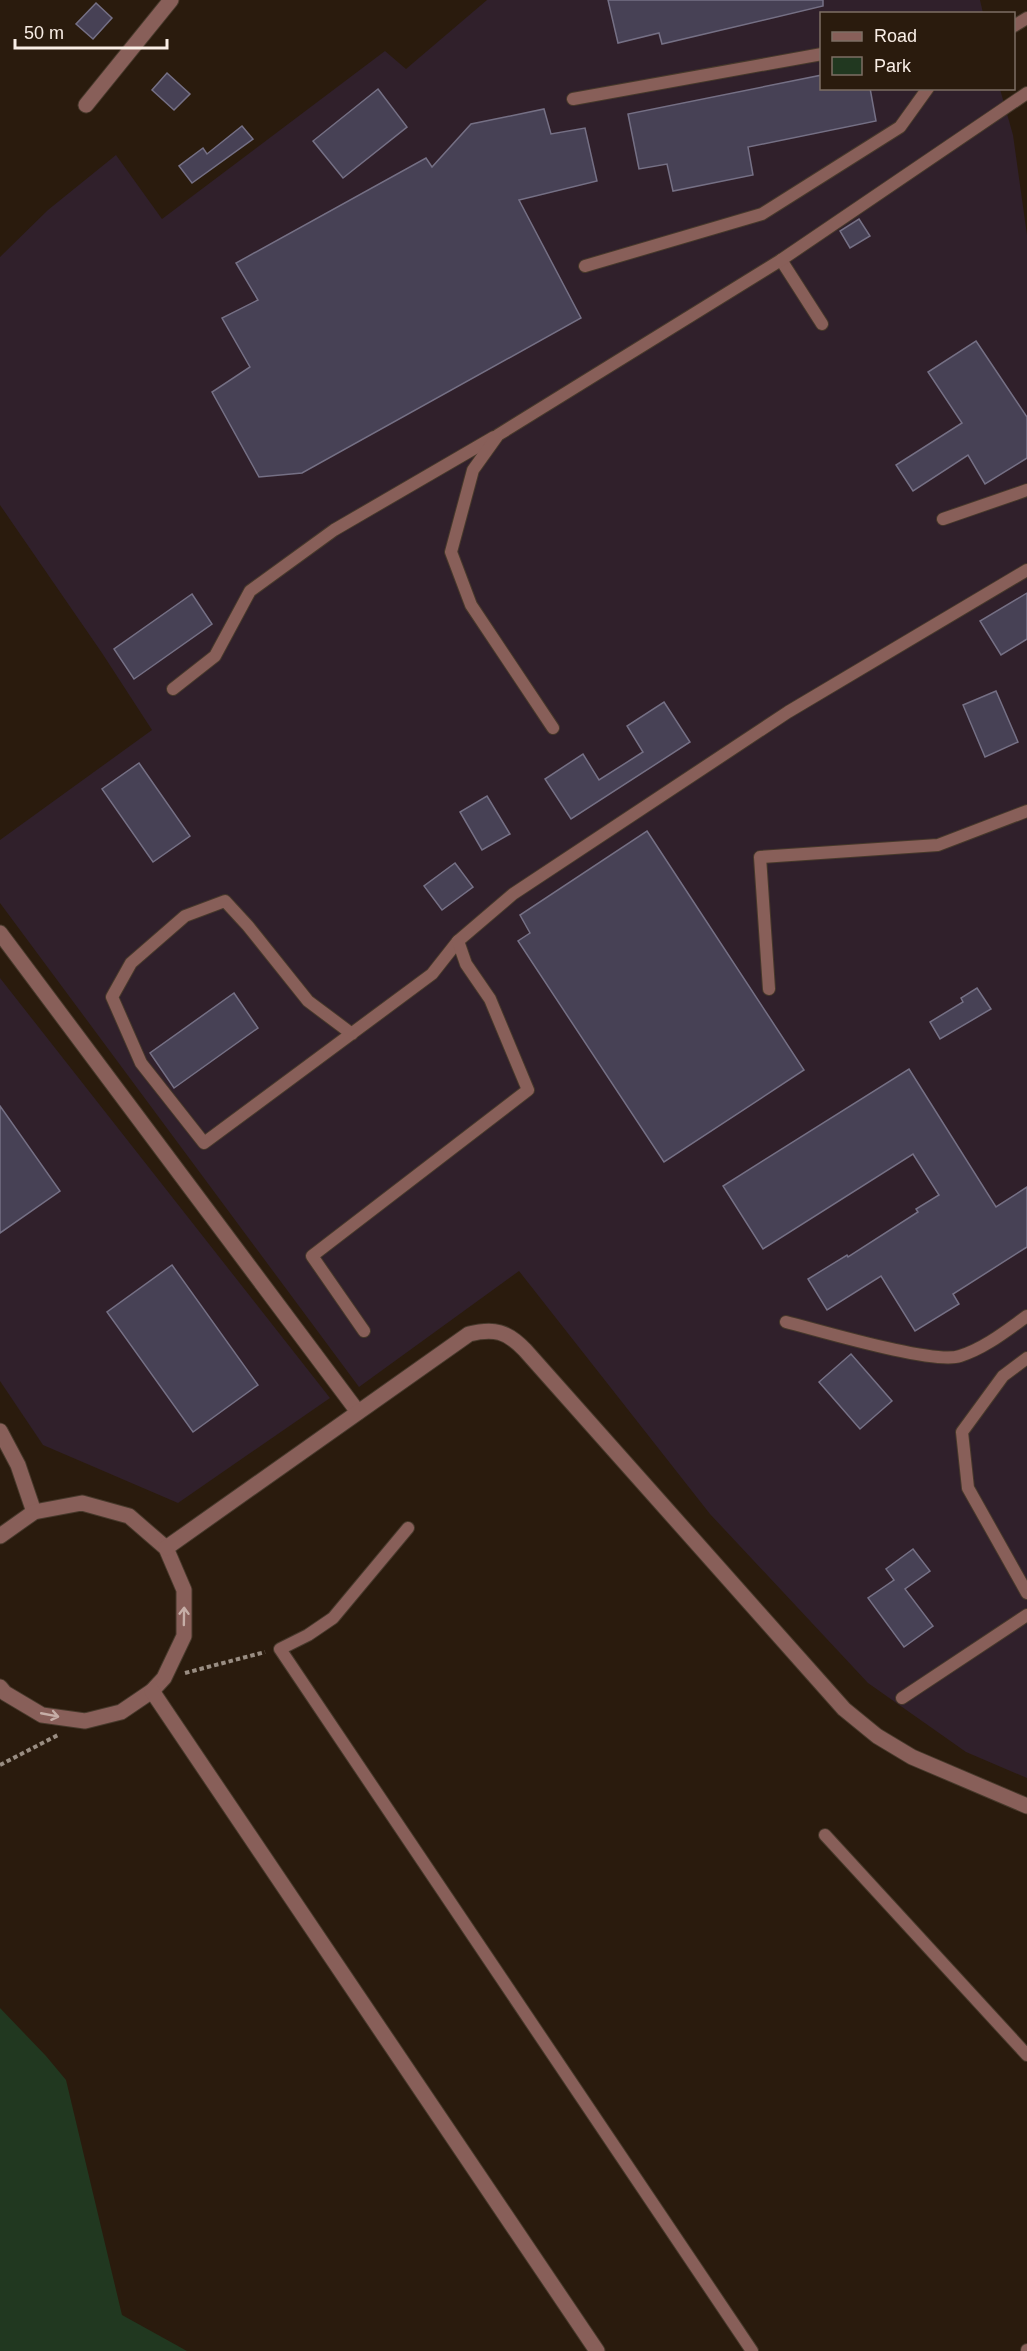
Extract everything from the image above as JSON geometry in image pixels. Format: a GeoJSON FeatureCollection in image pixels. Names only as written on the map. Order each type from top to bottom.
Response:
{"type":"FeatureCollection","features":[{"type":"Feature","properties":{"kind":"street"},"geometry":{"type":"LineString","coordinates":[[86,105],[171,0]]}},
{"type":"Feature","properties":{"kind":"street"},"geometry":{"type":"LineString","coordinates":[[0,933],[358,1412]]}},
{"type":"Feature","properties":{"kind":"street"},"geometry":{"type":"LineString","coordinates":[[166,1548],[469,1334],[484,1330],[500,1332],[514,1339],[844,1709],[877,1736],[912,1757],[1027,1806]]}},
{"type":"Feature","properties":{"kind":"street"},"geometry":{"type":"LineString","coordinates":[[0,1431],[18,1465],[34,1512]]}},
{"type":"Feature","properties":{"kind":"street"},"geometry":{"type":"LineString","coordinates":[[0,1536],[34,1512],[82,1503],[92,1505],[129,1516],[166,1548],[184,1590],[184,1636],[164,1678],[152,1691],[121,1712],[85,1721],[42,1715],[5,1693],[0,1687]]}},
{"type":"Feature","properties":{"kind":"street"},"geometry":{"type":"LineString","coordinates":[[152,1691],[597,2351]]}},
{"type":"Feature","properties":{"kind":"lane"},"geometry":{"type":"LineString","coordinates":[[573,99],[820,54]]}},
{"type":"Feature","properties":{"kind":"lane"},"geometry":{"type":"LineString","coordinates":[[585,266],[762,214],[900,128],[927,90]]}},
{"type":"Feature","properties":{"kind":"lane"},"geometry":{"type":"LineString","coordinates":[[173,689],[215,656],[250,591],[334,530],[498,435],[780,260],[1027,93]]}},
{"type":"Feature","properties":{"kind":"lane"},"geometry":{"type":"LineString","coordinates":[[780,260],[822,324]]}},
{"type":"Feature","properties":{"kind":"lane"},"geometry":{"type":"LineString","coordinates":[[498,435],[473,470],[451,552],[471,605],[553,728]]}},
{"type":"Feature","properties":{"kind":"lane"},"geometry":{"type":"LineString","coordinates":[[943,519],[1027,490]]}},
{"type":"Feature","properties":{"kind":"lane"},"geometry":{"type":"LineString","coordinates":[[352,1034],[308,1001],[225,901],[185,916],[131,963],[112,997],[141,1064],[204,1143],[352,1034],[432,974],[458,941],[513,894],[788,712],[1027,570]]}},
{"type":"Feature","properties":{"kind":"lane"},"geometry":{"type":"LineString","coordinates":[[769,989],[760,857],[938,845],[1027,811]]}},
{"type":"Feature","properties":{"kind":"lane"},"geometry":{"type":"LineString","coordinates":[[364,1331],[312,1256],[528,1090],[490,999],[466,964],[458,941]]}},
{"type":"Feature","properties":{"kind":"lane"},"geometry":{"type":"LineString","coordinates":[[786,1322],[916,1354],[957,1357],[980,1348],[1027,1316]]}},
{"type":"Feature","properties":{"kind":"lane"},"geometry":{"type":"LineString","coordinates":[[1027,1358],[1003,1376],[962,1432],[968,1488],[1027,1593]]}},
{"type":"Feature","properties":{"kind":"lane"},"geometry":{"type":"LineString","coordinates":[[408,1528],[333,1618],[308,1635],[280,1648],[752,2351]]}},
{"type":"Feature","properties":{"kind":"lane"},"geometry":{"type":"LineString","coordinates":[[902,1698],[1027,1615]]}},
{"type":"Feature","properties":{"kind":"lane"},"geometry":{"type":"LineString","coordinates":[[825,1835],[1027,2055]]}},
{"type":"Feature","properties":{"kind":"path"},"geometry":{"type":"LineString","coordinates":[[164,1678],[280,1648]]}},
{"type":"Feature","properties":{"kind":"path"},"geometry":{"type":"LineString","coordinates":[[0,1765],[85,1721]]}},
{"type":"Feature","properties":{"kind":"shaded area"},"geometry":{"type":"Polygon","coordinates":[[[487,0],[980,0],[983,12],[820,12],[820,90],[1000,90],[1013,135],[1027,235],[1027,1778],[966,1752],[868,1683],[710,1514],[519,1271],[359,1387],[0,903],[0,840],[152,730],[0,505],[0,257],[48,210],[116,155],[162,219],[385,51],[406,69],[487,0]]]}},
{"type":"Feature","properties":{"kind":"shaded area"},"geometry":{"type":"Polygon","coordinates":[[[0,978],[330,1398],[178,1503],[43,1445],[0,1381],[0,978]]]}},
{"type":"Feature","properties":{"kind":"green space"},"geometry":{"type":"Polygon","coordinates":[[[0,2008],[66,2080],[122,2315],[187,2351],[0,2351],[0,2008]]]}},
{"type":"Feature","properties":{"kind":"building"},"geometry":{"type":"Polygon","coordinates":[[[608,0],[823,0],[823,6],[662,44],[659,33],[618,43],[608,0]]]}},
{"type":"Feature","properties":{"kind":"building"},"geometry":{"type":"Polygon","coordinates":[[[96,3],[112,18],[93,39],[76,24],[96,3]]]}},
{"type":"Feature","properties":{"kind":"building"},"geometry":{"type":"Polygon","coordinates":[[[167,73],[190,94],[174,110],[152,90],[167,73]]]}},
{"type":"Feature","properties":{"kind":"building"},"geometry":{"type":"Polygon","coordinates":[[[820,75],[820,90],[870,90],[876,121],[748,147],[753,175],[673,191],[667,164],[639,169],[628,114],[820,75]]]}},
{"type":"Feature","properties":{"kind":"building"},"geometry":{"type":"Polygon","coordinates":[[[378,89],[407,127],[343,178],[313,141],[378,89]]]}},
{"type":"Feature","properties":{"kind":"building"},"geometry":{"type":"Polygon","coordinates":[[[544,109],[551,134],[585,128],[597,181],[519,200],[581,318],[302,473],[259,477],[212,392],[250,367],[222,318],[258,300],[236,263],[426,158],[432,167],[471,124],[544,109]]]}},
{"type":"Feature","properties":{"kind":"building"},"geometry":{"type":"Polygon","coordinates":[[[242,126],[253,139],[192,183],[179,166],[203,148],[207,154],[242,126]]]}},
{"type":"Feature","properties":{"kind":"building"},"geometry":{"type":"Polygon","coordinates":[[[859,219],[870,236],[850,248],[840,231],[859,219]]]}},
{"type":"Feature","properties":{"kind":"building"},"geometry":{"type":"Polygon","coordinates":[[[976,341],[1027,417],[1027,458],[985,484],[968,455],[913,491],[896,465],[962,423],[928,372],[976,341]]]}},
{"type":"Feature","properties":{"kind":"building"},"geometry":{"type":"Polygon","coordinates":[[[1027,593],[1027,639],[1001,655],[980,621],[1027,593]]]}},
{"type":"Feature","properties":{"kind":"building"},"geometry":{"type":"Polygon","coordinates":[[[192,594],[212,624],[134,679],[114,649],[192,594]]]}},
{"type":"Feature","properties":{"kind":"building"},"geometry":{"type":"Polygon","coordinates":[[[996,691],[1018,742],[985,757],[963,705],[996,691]]]}},
{"type":"Feature","properties":{"kind":"building"},"geometry":{"type":"Polygon","coordinates":[[[664,702],[690,742],[571,819],[545,779],[583,754],[599,780],[643,752],[627,726],[664,702]]]}},
{"type":"Feature","properties":{"kind":"building"},"geometry":{"type":"Polygon","coordinates":[[[139,763],[190,836],[153,862],[102,789],[139,763]]]}},
{"type":"Feature","properties":{"kind":"building"},"geometry":{"type":"Polygon","coordinates":[[[487,796],[510,834],[482,850],[460,812],[487,796]]]}},
{"type":"Feature","properties":{"kind":"building"},"geometry":{"type":"Polygon","coordinates":[[[647,831],[804,1070],[664,1162],[518,941],[530,933],[520,915],[647,831]]]}},
{"type":"Feature","properties":{"kind":"building"},"geometry":{"type":"Polygon","coordinates":[[[455,863],[473,887],[442,910],[424,886],[455,863]]]}},
{"type":"Feature","properties":{"kind":"building"},"geometry":{"type":"Polygon","coordinates":[[[977,988],[991,1009],[940,1039],[930,1022],[963,1002],[961,998],[977,988]]]}},
{"type":"Feature","properties":{"kind":"building"},"geometry":{"type":"Polygon","coordinates":[[[234,993],[258,1028],[174,1088],[150,1053],[234,993]]]}},
{"type":"Feature","properties":{"kind":"building"},"geometry":{"type":"Polygon","coordinates":[[[909,1069],[996,1207],[1027,1187],[1027,1247],[953,1294],[959,1304],[915,1331],[881,1276],[827,1310],[808,1279],[847,1255],[848,1257],[918,1212],[916,1209],[939,1195],[913,1154],[763,1249],[723,1186],[909,1069]]]}},
{"type":"Feature","properties":{"kind":"building"},"geometry":{"type":"Polygon","coordinates":[[[0,1106],[60,1191],[0,1233],[0,1106]]]}},
{"type":"Feature","properties":{"kind":"building"},"geometry":{"type":"Polygon","coordinates":[[[172,1265],[258,1385],[193,1432],[107,1312],[172,1265]]]}},
{"type":"Feature","properties":{"kind":"building"},"geometry":{"type":"Polygon","coordinates":[[[851,1354],[892,1401],[860,1429],[819,1382],[851,1354]]]}},
{"type":"Feature","properties":{"kind":"building"},"geometry":{"type":"Polygon","coordinates":[[[913,1549],[930,1571],[905,1589],[933,1626],[904,1647],[868,1598],[894,1580],[886,1569],[913,1549]]]}}]}
